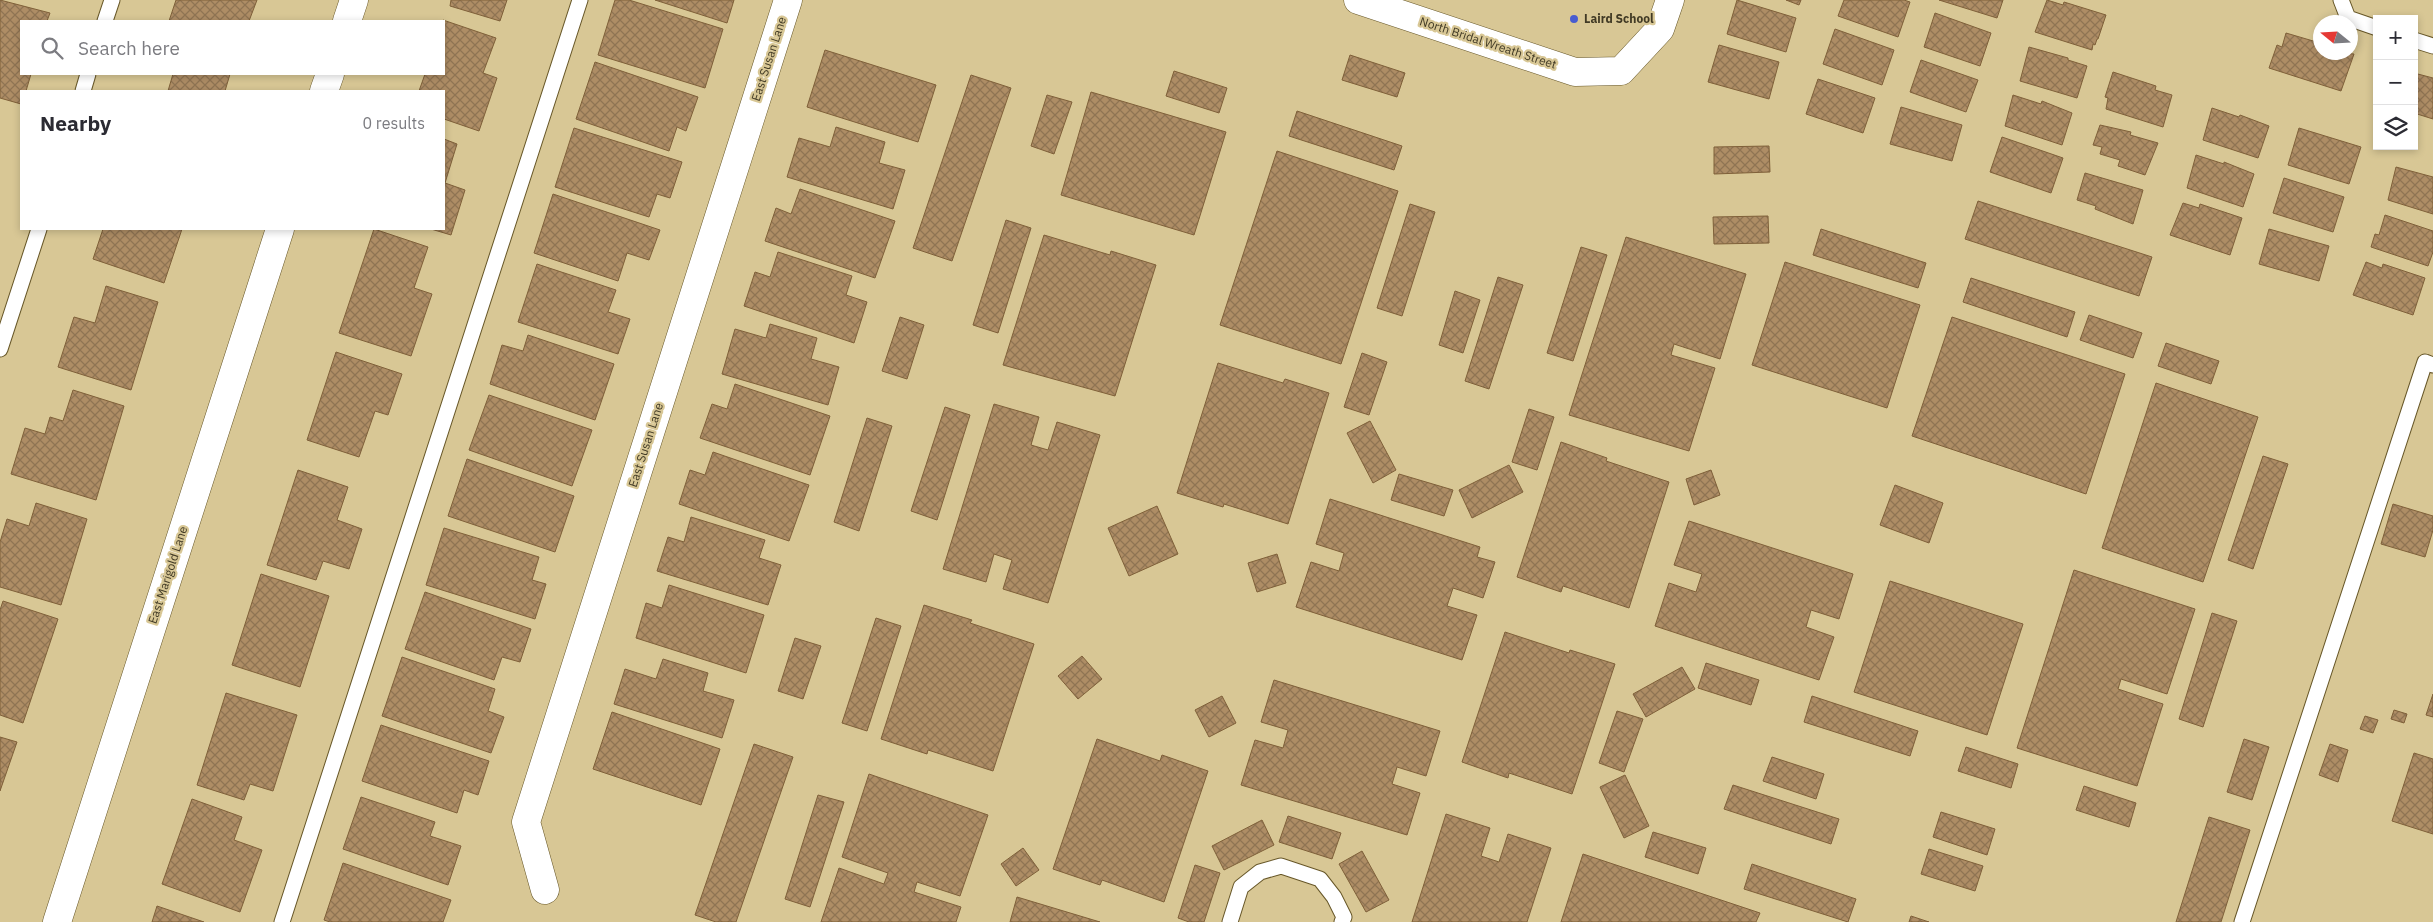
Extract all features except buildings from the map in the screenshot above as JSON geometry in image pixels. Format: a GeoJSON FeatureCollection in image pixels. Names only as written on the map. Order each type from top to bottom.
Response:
{"type":"FeatureCollection","features":[{"type":"Feature","properties":{"kind":"street"},"geometry":{"type":"LineString","coordinates":[[347,20],[354,0]]}},
{"type":"Feature","properties":{"kind":"street","name":"East Susan Lane"},"geometry":{"type":"LineString","coordinates":[[545,890],[526,822],[788,0]]}},
{"type":"Feature","properties":{"kind":"street","name":"North Bridal Wreath Street"},"geometry":{"type":"LineString","coordinates":[[1358,0],[1575,72],[1621,71],[1660,29],[1670,0]]}},
{"type":"Feature","properties":{"kind":"street"},"geometry":{"type":"LineString","coordinates":[[324,90],[330,75]]}},
{"type":"Feature","properties":{"kind":"street","name":"East Marigold Lane"},"geometry":{"type":"LineString","coordinates":[[56,922],[280,230]]}},
{"type":"Feature","properties":{"kind":"lane"},"geometry":{"type":"LineString","coordinates":[[105,20],[112,0]]}},
{"type":"Feature","properties":{"kind":"lane"},"geometry":{"type":"LineString","coordinates":[[282,922],[580,0]]}},
{"type":"Feature","properties":{"kind":"lane"},"geometry":{"type":"LineString","coordinates":[[2341,0],[2348,18],[2373,27]]}},
{"type":"Feature","properties":{"kind":"lane"},"geometry":{"type":"LineString","coordinates":[[2418,41],[2433,46]]}},
{"type":"Feature","properties":{"kind":"lane"},"geometry":{"type":"LineString","coordinates":[[83,90],[88,75]]}},
{"type":"Feature","properties":{"kind":"lane"},"geometry":{"type":"LineString","coordinates":[[0,349],[38,230]]}},
{"type":"Feature","properties":{"kind":"lane"},"geometry":{"type":"LineString","coordinates":[[2242,922],[2425,362],[2433,365]]}},
{"type":"Feature","properties":{"kind":"lane"},"geometry":{"type":"LineString","coordinates":[[1230,922],[1242,887],[1260,872],[1280,866],[1320,879],[1334,897],[1344,917],[1342,922]]}},
{"type":"Feature","properties":{"kind":"place","name":"Laird School"},"geometry":{"type":"Point","coordinates":[1574,19]}}]}
